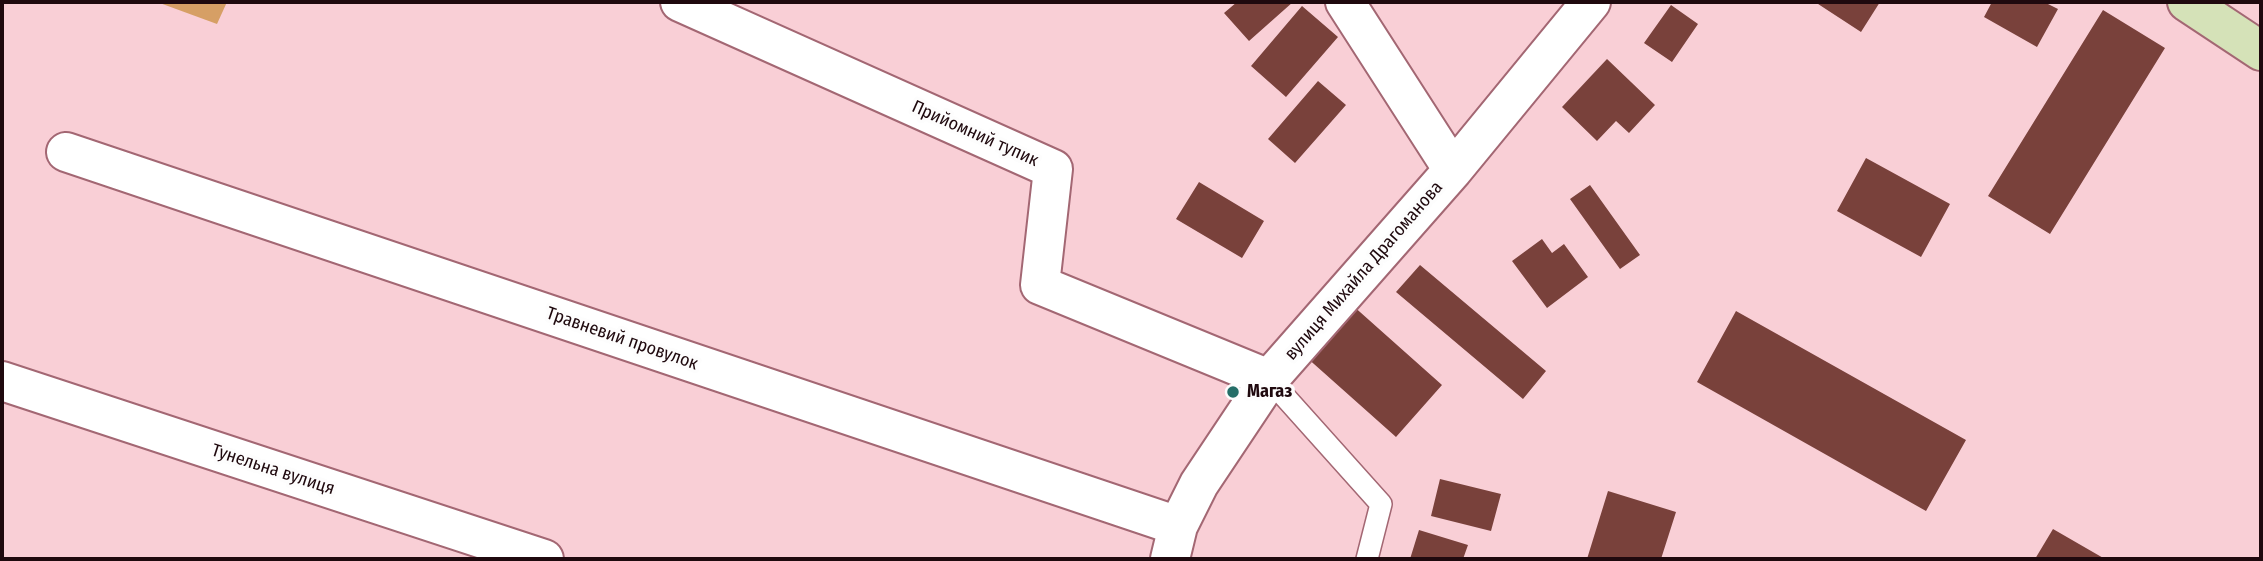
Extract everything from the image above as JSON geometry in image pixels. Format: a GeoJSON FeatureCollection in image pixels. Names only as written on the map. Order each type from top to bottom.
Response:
{"type":"FeatureCollection","features":[{"type":"Feature","properties":{"kind":"main road"},"geometry":{"type":"LineString","coordinates":[[2187,2],[2261,51]]}},
{"type":"Feature","properties":{"kind":"street","name":"Прийомний тупик"},"geometry":{"type":"LineString","coordinates":[[680,2],[1053,169],[1040,285],[1269,379]]}},
{"type":"Feature","properties":{"kind":"street"},"geometry":{"type":"LineString","coordinates":[[1345,2],[1453,170]]}},
{"type":"Feature","properties":{"kind":"street","name":"вулиця Михайла Драгоманова"},"geometry":{"type":"LineString","coordinates":[[1174,543],[1199,484],[1269,379],[1453,170],[1591,2]]}},
{"type":"Feature","properties":{"kind":"street","name":"Травневий провулок"},"geometry":{"type":"LineString","coordinates":[[66,152],[1174,543]]}},
{"type":"Feature","properties":{"kind":"street","name":"Тунельна вулиця"},"geometry":{"type":"LineString","coordinates":[[2,382],[544,559]]}},
{"type":"Feature","properties":{"kind":"lane"},"geometry":{"type":"LineString","coordinates":[[1269,379],[1381,504],[1367,559]]}},
{"type":"Feature","properties":{"kind":"shaded area"},"geometry":{"type":"Polygon","coordinates":[[[157,2],[227,2],[217,24],[157,2]]]}},
{"type":"Feature","properties":{"kind":"building"},"geometry":{"type":"Polygon","coordinates":[[[1237,2],[1293,2],[1249,41],[1224,13],[1237,2]]]}},
{"type":"Feature","properties":{"kind":"building"},"geometry":{"type":"Polygon","coordinates":[[[1815,2],[1880,2],[1861,32],[1815,2]]]}},
{"type":"Feature","properties":{"kind":"building"},"geometry":{"type":"Polygon","coordinates":[[[1992,2],[2044,2],[2058,9],[2037,47],[1984,17],[1992,2]]]}},
{"type":"Feature","properties":{"kind":"building"},"geometry":{"type":"Polygon","coordinates":[[[1671,5],[1698,24],[1672,62],[1644,43],[1671,5]]]}},
{"type":"Feature","properties":{"kind":"building"},"geometry":{"type":"Polygon","coordinates":[[[1302,6],[1338,37],[1286,97],[1251,66],[1302,6]]]}},
{"type":"Feature","properties":{"kind":"building"},"geometry":{"type":"Polygon","coordinates":[[[2103,10],[2165,48],[2050,234],[1988,196],[2103,10]]]}},
{"type":"Feature","properties":{"kind":"building"},"geometry":{"type":"Polygon","coordinates":[[[1607,59],[1655,105],[1629,133],[1616,121],[1597,141],[1562,107],[1607,59]]]}},
{"type":"Feature","properties":{"kind":"building"},"geometry":{"type":"Polygon","coordinates":[[[1318,81],[1346,105],[1295,163],[1268,139],[1318,81]]]}},
{"type":"Feature","properties":{"kind":"building"},"geometry":{"type":"Polygon","coordinates":[[[1866,158],[1950,204],[1921,257],[1837,211],[1866,158]]]}},
{"type":"Feature","properties":{"kind":"building"},"geometry":{"type":"Polygon","coordinates":[[[1199,182],[1264,221],[1242,258],[1176,219],[1199,182]]]}},
{"type":"Feature","properties":{"kind":"building"},"geometry":{"type":"Polygon","coordinates":[[[1590,185],[1640,255],[1620,269],[1570,199],[1590,185]]]}},
{"type":"Feature","properties":{"kind":"building"},"geometry":{"type":"Polygon","coordinates":[[[1542,239],[1552,253],[1564,244],[1588,277],[1547,308],[1512,261],[1542,239]]]}},
{"type":"Feature","properties":{"kind":"building"},"geometry":{"type":"Polygon","coordinates":[[[1420,265],[1546,371],[1523,399],[1396,292],[1420,265]]]}},
{"type":"Feature","properties":{"kind":"building"},"geometry":{"type":"Polygon","coordinates":[[[1351,304],[1442,385],[1396,437],[1305,356],[1351,304]]]}},
{"type":"Feature","properties":{"kind":"building"},"geometry":{"type":"Polygon","coordinates":[[[1736,311],[1966,440],[1926,511],[1697,382],[1736,311]]]}},
{"type":"Feature","properties":{"kind":"building"},"geometry":{"type":"Polygon","coordinates":[[[1440,479],[1501,494],[1491,531],[1431,516],[1440,479]]]}},
{"type":"Feature","properties":{"kind":"building"},"geometry":{"type":"Polygon","coordinates":[[[1608,491],[1676,512],[1661,559],[1587,559],[1608,491]]]}},
{"type":"Feature","properties":{"kind":"building"},"geometry":{"type":"Polygon","coordinates":[[[2053,529],[2105,559],[2035,559],[2053,529]]]}},
{"type":"Feature","properties":{"kind":"building"},"geometry":{"type":"Polygon","coordinates":[[[1419,530],[1468,545],[1463,559],[1410,559],[1419,530]]]}},
{"type":"Feature","properties":{"kind":"place","name":"Магаз"},"geometry":{"type":"Point","coordinates":[1233,392]}}]}
